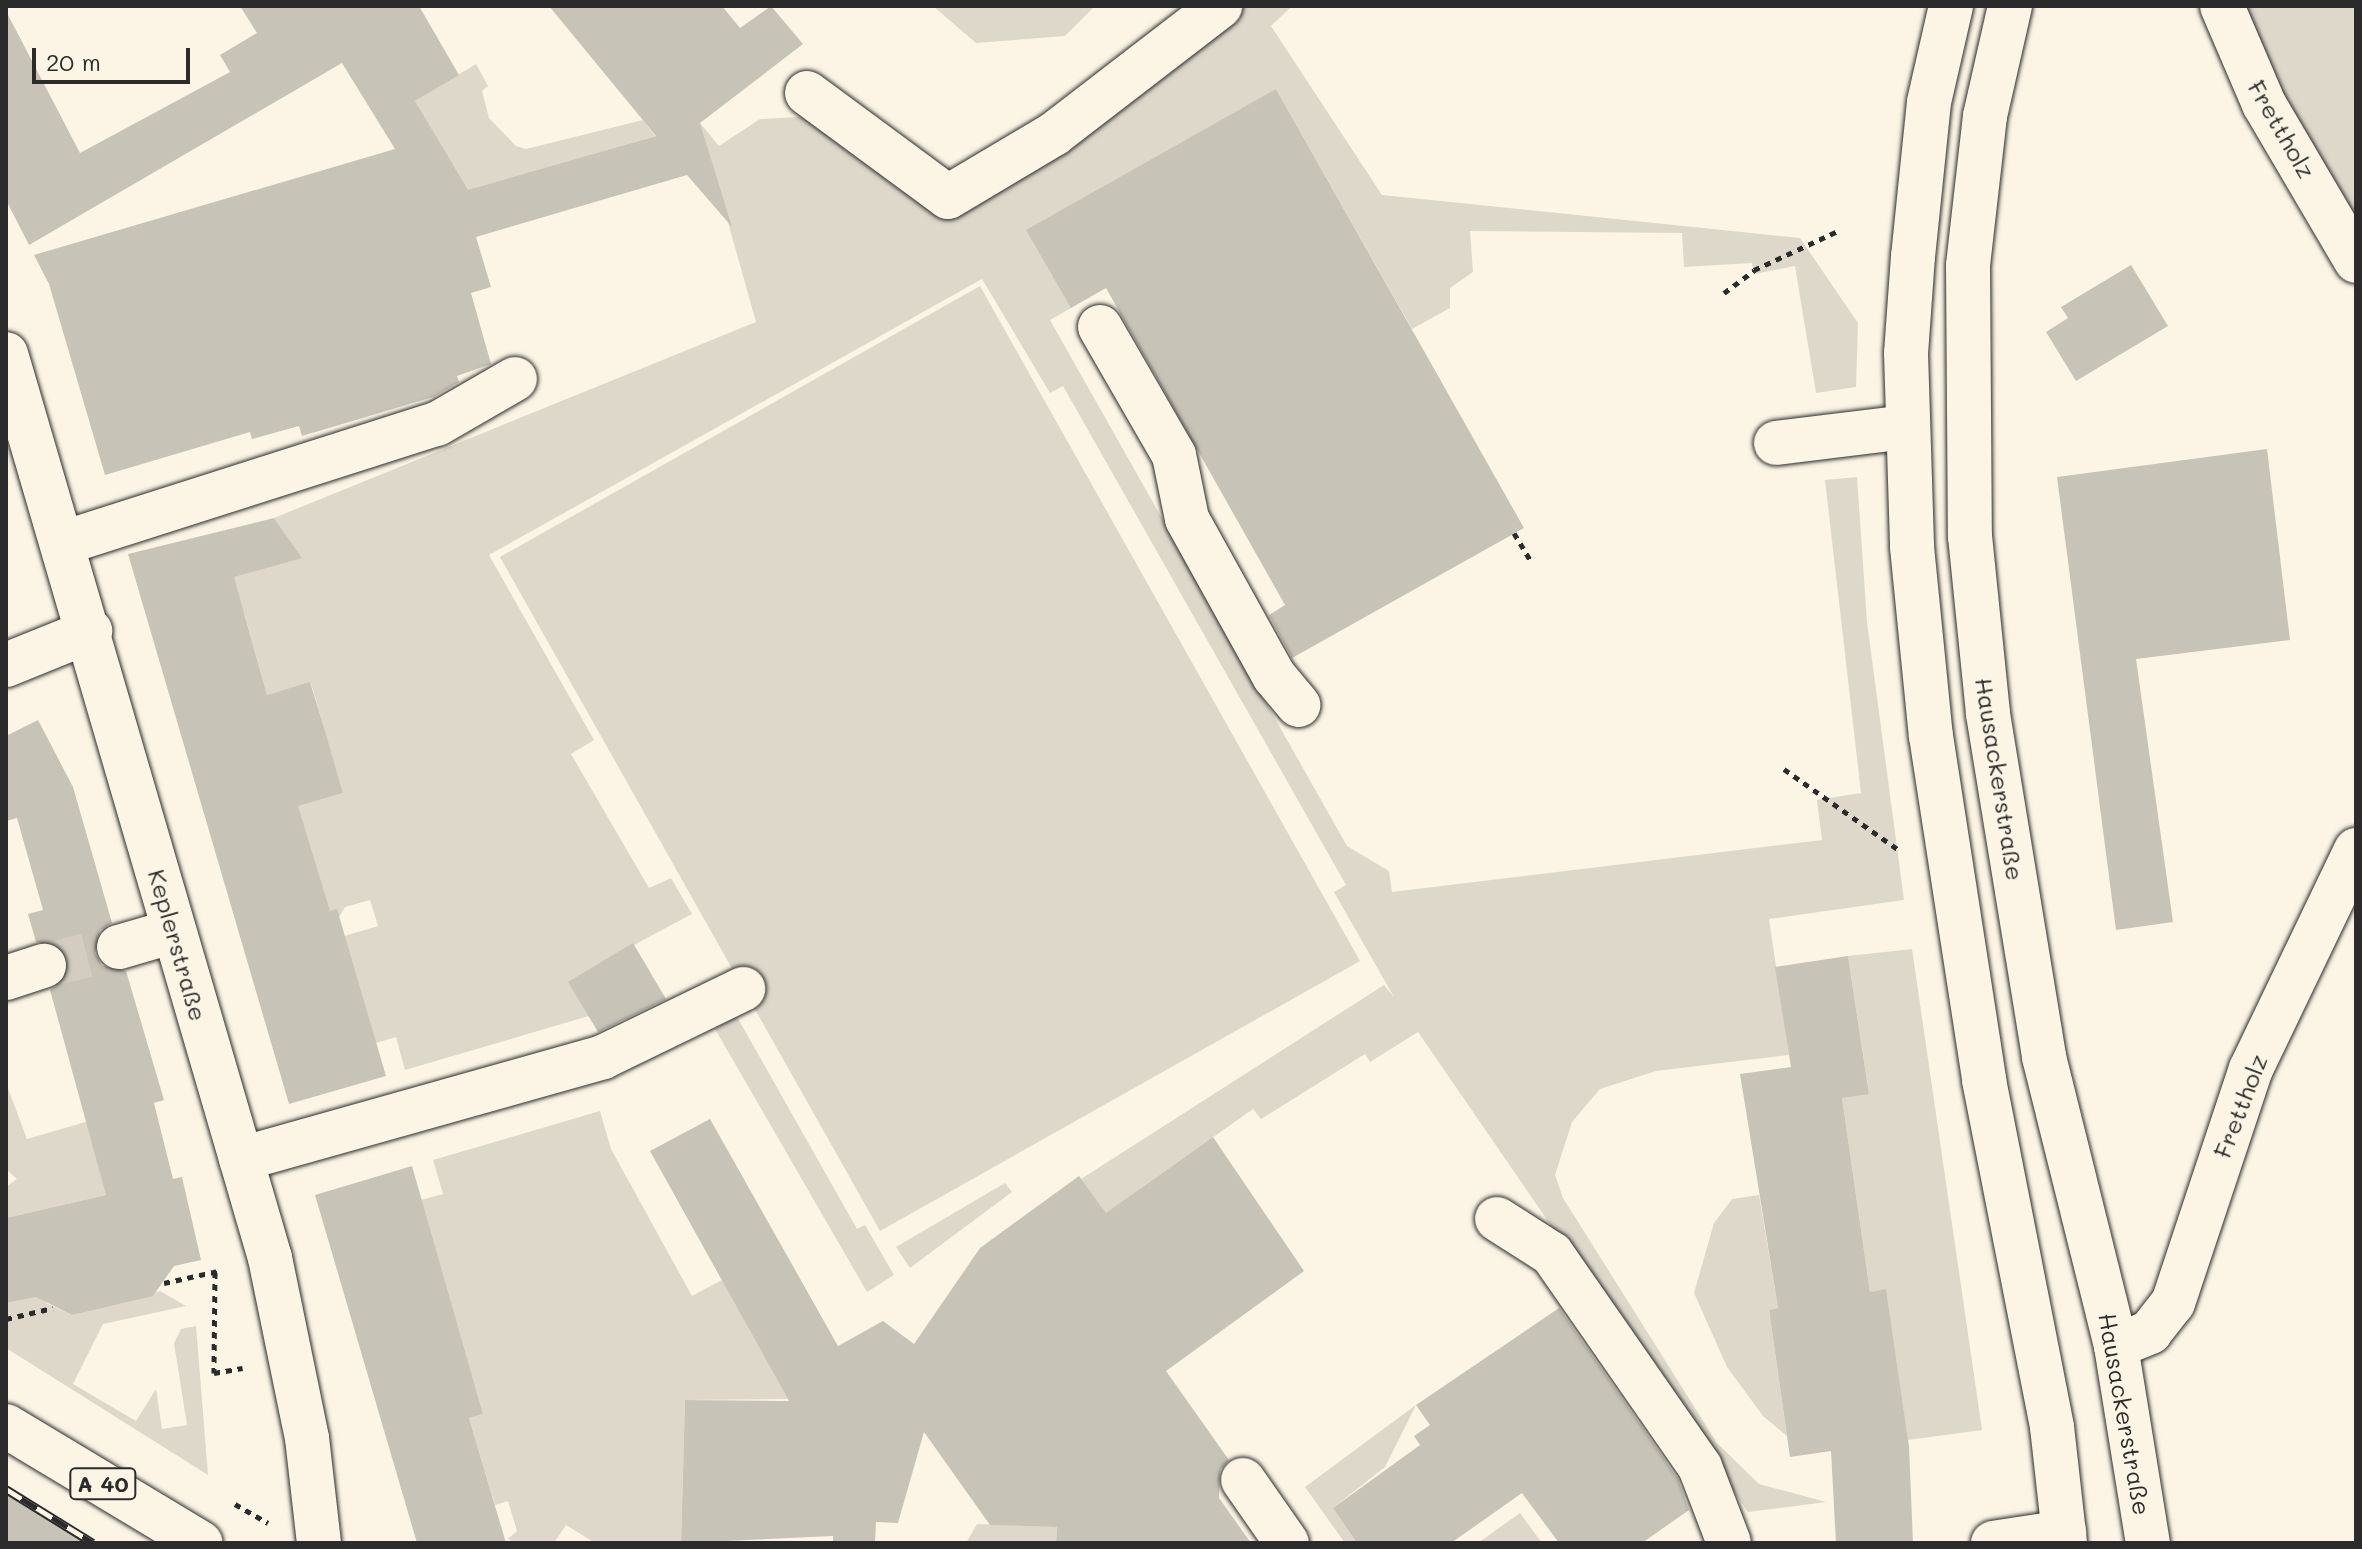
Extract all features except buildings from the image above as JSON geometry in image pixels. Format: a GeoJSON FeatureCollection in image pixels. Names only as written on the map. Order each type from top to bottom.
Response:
{"type":"FeatureCollection","features":[{"type":"Feature","properties":{"kind":"main road"},"geometry":{"type":"LineString","coordinates":[[807,93],[948,197],[1054,134],[1220,6]]}},
{"type":"Feature","properties":{"kind":"main road"},"geometry":{"type":"LineString","coordinates":[[1951,6],[1929,102],[1918,198],[1907,427],[1931,736],[1984,1080],[2052,1427],[2064,1538],[1993,1543]]}},
{"type":"Feature","properties":{"kind":"main road","name":"Hausackerstraße"},"geometry":{"type":"LineString","coordinates":[[2010,6],[1985,116],[1968,266],[1970,536],[1988,714],[2044,1057],[2116,1346],[2148,1543]]}},
{"type":"Feature","properties":{"kind":"main road","name":"Frettholz"},"geometry":{"type":"LineString","coordinates":[[2222,6],[2264,104],[2354,252]]}},
{"type":"Feature","properties":{"kind":"main road"},"geometry":{"type":"LineString","coordinates":[[1100,327],[1174,455],[1187,519],[1274,676],[1298,705]]}},
{"type":"Feature","properties":{"kind":"main road","name":"Keplerstraße"},"geometry":{"type":"LineString","coordinates":[[6,354],[90,631],[270,1258],[307,1438],[319,1543]]}},
{"type":"Feature","properties":{"kind":"main road"},"geometry":{"type":"LineString","coordinates":[[63,543],[437,424],[515,379]]}},
{"type":"Feature","properties":{"kind":"main road"},"geometry":{"type":"LineString","coordinates":[[1776,443],[1907,427]]}},
{"type":"Feature","properties":{"kind":"main road"},"geometry":{"type":"LineString","coordinates":[[6,665],[90,631]]}},
{"type":"Feature","properties":{"kind":"main road","name":"Frettholz"},"geometry":{"type":"LineString","coordinates":[[2116,1346],[2150,1332],[2173,1303],[2251,1069],[2356,850]]}},
{"type":"Feature","properties":{"kind":"main road"},"geometry":{"type":"LineString","coordinates":[[119,947],[174,931]]}},
{"type":"Feature","properties":{"kind":"main road"},"geometry":{"type":"LineString","coordinates":[[241,1159],[603,1057],[743,989]]}},
{"type":"Feature","properties":{"kind":"main road"},"geometry":{"type":"LineString","coordinates":[[1497,1219],[1552,1254],[1700,1467],[1729,1543]]}},
{"type":"Feature","properties":{"kind":"main road","name":"A 40"},"geometry":{"type":"LineString","coordinates":[[6,1426],[201,1543]]}},
{"type":"Feature","properties":{"kind":"main road"},"geometry":{"type":"LineString","coordinates":[[1243,1480],[1287,1543]]}},
{"type":"Feature","properties":{"kind":"path"},"geometry":{"type":"LineString","coordinates":[[1724,293],[1754,270],[1838,231]]}},
{"type":"Feature","properties":{"kind":"path"},"geometry":{"type":"LineString","coordinates":[[1514,533],[1532,563]]}},
{"type":"Feature","properties":{"kind":"path"},"geometry":{"type":"LineString","coordinates":[[1784,769],[1911,857]]}},
{"type":"Feature","properties":{"kind":"path"},"geometry":{"type":"LineString","coordinates":[[164,1283],[270,1258]]}},
{"type":"Feature","properties":{"kind":"path"},"geometry":{"type":"LineString","coordinates":[[215,1272],[214,1373],[244,1368]]}},
{"type":"Feature","properties":{"kind":"path"},"geometry":{"type":"LineString","coordinates":[[6,1319],[53,1308]]}},
{"type":"Feature","properties":{"kind":"shaded area"},"geometry":{"type":"Polygon","coordinates":[[[933,6],[1095,6],[1065,36],[976,43],[933,6]]]}},
{"type":"Feature","properties":{"kind":"shaded area"},"geometry":{"type":"Polygon","coordinates":[[[1241,6],[1292,6],[1271,26],[1382,195],[1800,238],[1858,323],[1856,387],[1816,393],[1795,266],[1754,274],[1752,263],[1684,267],[1682,233],[1470,231],[1473,272],[1450,288],[1450,308],[1412,329],[1276,89],[1071,308],[1050,320],[1347,846],[1389,871],[1392,892],[1822,840],[1817,800],[1861,793],[1825,480],[1857,477],[1867,622],[1904,900],[1769,919],[1789,1055],[1656,1071],[1600,1089],[1572,1122],[1555,1175],[1563,1198],[1717,1443],[1759,1484],[1826,1502],[1748,1512],[1418,1032],[1370,1062],[1365,1054],[1261,1119],[1253,1109],[1141,1188],[1123,1237],[1081,1179],[1384,985],[1394,997],[1334,892],[1346,885],[1063,386],[1050,393],[982,279],[489,555],[594,740],[571,754],[649,888],[671,878],[692,914],[634,945],[589,1016],[405,1070],[396,1037],[376,1043],[331,940],[378,926],[370,900],[345,907],[335,924],[325,902],[293,806],[343,793],[311,683],[267,695],[244,612],[227,617],[234,528],[301,558],[274,518],[756,322],[700,123],[719,146],[760,119],[816,116],[948,214],[1241,6]]]}},
{"type":"Feature","properties":{"kind":"shaded area"},"geometry":{"type":"Polygon","coordinates":[[[2230,6],[2356,6],[2356,239],[2230,6]]]}},
{"type":"Feature","properties":{"kind":"shaded area"},"geometry":{"type":"Polygon","coordinates":[[[476,64],[488,86],[482,91],[489,118],[516,146],[526,149],[643,120],[655,136],[468,192],[415,101],[476,64]]]}},
{"type":"Feature","properties":{"kind":"shaded area"},"geometry":{"type":"Polygon","coordinates":[[[980,286],[1360,961],[880,1231],[500,557],[980,286]]]}},
{"type":"Feature","properties":{"kind":"shaded area"},"geometry":{"type":"Polygon","coordinates":[[[1912,949],[1982,1430],[1908,1440],[1886,1290],[1870,1292],[1842,1098],[1869,1093],[1848,956],[1912,949]]]}},
{"type":"Feature","properties":{"kind":"shaded area"},"geometry":{"type":"Polygon","coordinates":[[[736,1015],[857,1229],[865,1225],[894,1275],[867,1292],[715,1029],[736,1015]]]}},
{"type":"Feature","properties":{"kind":"shaded area"},"geometry":{"type":"Polygon","coordinates":[[[6,1083],[27,1139],[89,1121],[106,1195],[6,1218],[6,1187],[17,1179],[6,1169],[6,1083]]]}},
{"type":"Feature","properties":{"kind":"shaded area"},"geometry":{"type":"Polygon","coordinates":[[[600,1111],[611,1149],[692,1296],[722,1280],[788,1399],[685,1400],[681,1543],[595,1543],[566,1525],[554,1543],[514,1543],[508,1539],[517,1531],[508,1501],[495,1505],[469,1418],[483,1414],[421,1200],[443,1194],[433,1160],[600,1111]]]}},
{"type":"Feature","properties":{"kind":"shaded area"},"geometry":{"type":"Polygon","coordinates":[[[1005,1183],[1012,1192],[910,1268],[896,1247],[1005,1183]]]}},
{"type":"Feature","properties":{"kind":"shaded area"},"geometry":{"type":"Polygon","coordinates":[[[1759,1195],[1778,1308],[1769,1310],[1787,1436],[1763,1416],[1727,1367],[1694,1293],[1714,1223],[1732,1199],[1759,1195]]]}},
{"type":"Feature","properties":{"kind":"shaded area"},"geometry":{"type":"Polygon","coordinates":[[[160,1291],[186,1306],[103,1324],[73,1384],[136,1421],[156,1389],[162,1429],[187,1425],[174,1343],[181,1329],[196,1326],[208,1475],[6,1348],[6,1303],[44,1295],[46,1303],[72,1315],[160,1291]]]}},
{"type":"Feature","properties":{"kind":"shaded area"},"geometry":{"type":"Polygon","coordinates":[[[1416,1405],[1385,1467],[1333,1508],[1357,1543],[1345,1543],[1305,1487],[1416,1405]]]}},
{"type":"Feature","properties":{"kind":"shaded area"},"geometry":{"type":"Polygon","coordinates":[[[1520,1513],[1542,1543],[1478,1543],[1520,1513]]]}},
{"type":"Feature","properties":{"kind":"shaded area"},"geometry":{"type":"Polygon","coordinates":[[[977,1524],[1057,1527],[1056,1543],[966,1543],[977,1524]]]}},
{"type":"Feature","properties":{"kind":"tunnel"},"geometry":{"type":"LineString","coordinates":[[44,966],[119,947]]}},
{"type":"Feature","properties":{"kind":"railway"},"geometry":{"type":"LineString","coordinates":[[6,1489],[93,1543]]}}]}
